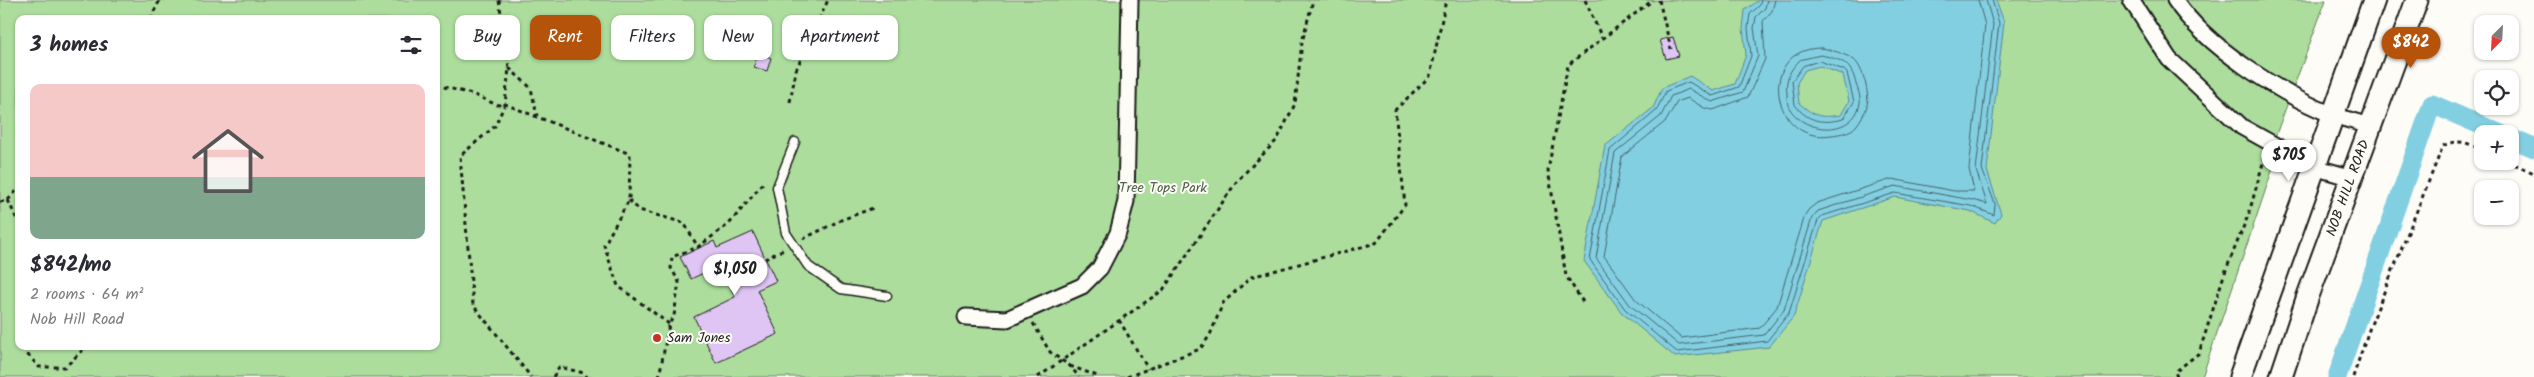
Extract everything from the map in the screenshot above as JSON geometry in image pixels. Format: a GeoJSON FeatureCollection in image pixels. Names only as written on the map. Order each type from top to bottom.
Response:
{"type":"FeatureCollection","features":[{"type":"Feature","properties":{"kind":"main road"},"geometry":{"type":"LineString","coordinates":[[2240,377],[2374,0]]}},
{"type":"Feature","properties":{"kind":"main road","name":"NOB HILL ROAD"},"geometry":{"type":"LineString","coordinates":[[2281,377],[2308,296],[2417,0]]}},
{"type":"Feature","properties":{"kind":"street"},"geometry":{"type":"LineString","coordinates":[[966,317],[1007,319],[1082,286],[1100,268],[1118,233],[1126,201],[1130,0]]}},
{"type":"Feature","properties":{"kind":"street"},"geometry":{"type":"LineString","coordinates":[[2131,0],[2169,59],[2242,127],[2314,167],[2352,178]]}},
{"type":"Feature","properties":{"kind":"street"},"geometry":{"type":"LineString","coordinates":[[2175,0],[2219,48],[2270,81],[2332,114],[2370,126]]}},
{"type":"Feature","properties":{"kind":"lane"},"geometry":{"type":"LineString","coordinates":[[795,142],[777,187],[786,233],[808,266],[841,288],[887,296]]}},
{"type":"Feature","properties":{"kind":"path"},"geometry":{"type":"LineString","coordinates":[[152,15],[160,0]]}},
{"type":"Feature","properties":{"kind":"path"},"geometry":{"type":"LineString","coordinates":[[499,0],[508,68],[506,104],[495,126],[460,156],[473,305],[531,377]]}},
{"type":"Feature","properties":{"kind":"path"},"geometry":{"type":"LineString","coordinates":[[790,102],[796,70],[828,0]]}},
{"type":"Feature","properties":{"kind":"path"},"geometry":{"type":"LineString","coordinates":[[1038,377],[1163,290],[1237,181],[1277,140],[1295,104],[1302,42],[1313,0]]}},
{"type":"Feature","properties":{"kind":"path"},"geometry":{"type":"LineString","coordinates":[[1127,377],[1200,349],[1210,335],[1223,303],[1252,277],[1376,243],[1405,205],[1395,110],[1430,76],[1446,0]]}},
{"type":"Feature","properties":{"kind":"path"},"geometry":{"type":"LineString","coordinates":[[1585,0],[1602,38]]}},
{"type":"Feature","properties":{"kind":"path"},"geometry":{"type":"LineString","coordinates":[[1583,302],[1566,276],[1548,170],[1568,64],[1653,0]]}},
{"type":"Feature","properties":{"kind":"path"},"geometry":{"type":"LineString","coordinates":[[1659,0],[1671,49]]}},
{"type":"Feature","properties":{"kind":"path"},"geometry":{"type":"LineString","coordinates":[[508,68],[531,88],[537,117]]}},
{"type":"Feature","properties":{"kind":"path"},"geometry":{"type":"LineString","coordinates":[[440,86],[472,94],[497,105],[506,104],[630,154],[628,200],[604,246],[618,286],[669,324]]}},
{"type":"Feature","properties":{"kind":"path"},"geometry":{"type":"LineString","coordinates":[[2177,377],[2176,372],[2200,353],[2224,275],[2249,213],[2268,141]]}},
{"type":"Feature","properties":{"kind":"path"},"geometry":{"type":"LineString","coordinates":[[2353,377],[2373,318],[2443,146],[2452,141],[2463,141],[2474,146]]}},
{"type":"Feature","properties":{"kind":"path"},"geometry":{"type":"LineString","coordinates":[[2519,166],[2534,173]]}},
{"type":"Feature","properties":{"kind":"path"},"geometry":{"type":"LineString","coordinates":[[659,377],[669,324],[674,316],[679,282],[671,268],[672,257],[698,247],[729,224],[766,180]]}},
{"type":"Feature","properties":{"kind":"path"},"geometry":{"type":"LineString","coordinates":[[0,202],[8,200],[15,192]]}},
{"type":"Feature","properties":{"kind":"path"},"geometry":{"type":"LineString","coordinates":[[8,200],[15,215]]}},
{"type":"Feature","properties":{"kind":"path"},"geometry":{"type":"LineString","coordinates":[[628,200],[639,210],[684,223],[698,247]]}},
{"type":"Feature","properties":{"kind":"path"},"geometry":{"type":"LineString","coordinates":[[765,259],[841,220],[873,208]]}},
{"type":"Feature","properties":{"kind":"path"},"geometry":{"type":"LineString","coordinates":[[1027,310],[1050,352],[1070,366],[1079,377]]}},
{"type":"Feature","properties":{"kind":"path"},"geometry":{"type":"LineString","coordinates":[[1119,320],[1148,369]]}},
{"type":"Feature","properties":{"kind":"path"},"geometry":{"type":"LineString","coordinates":[[28,350],[28,355],[39,367],[65,367],[84,350]]}},
{"type":"Feature","properties":{"kind":"path"},"geometry":{"type":"LineString","coordinates":[[1070,366],[1100,377]]}},
{"type":"Feature","properties":{"kind":"path"},"geometry":{"type":"LineString","coordinates":[[553,377],[559,367],[584,373],[587,377]]}},
{"type":"Feature","properties":{"kind":"green space","name":"Tree Tops Park"},"geometry":{"type":"Polygon","coordinates":[[[0,0],[2326,0],[2265,164],[2273,168],[2202,377],[0,377],[0,0]]]}},
{"type":"Feature","properties":{"kind":"water"},"geometry":{"type":"Polygon","coordinates":[[[1759,0],[1996,0],[2004,22],[1987,170],[2001,214],[1995,223],[1970,211],[1895,197],[1823,221],[1794,316],[1769,347],[1675,357],[1622,313],[1584,261],[1605,146],[1653,108],[1662,88],[1690,76],[1713,91],[1735,84],[1746,55],[1743,28],[1745,10],[1759,0]],[[1820,66],[1805,70],[1797,83],[1799,103],[1814,114],[1841,115],[1849,101],[1843,75],[1820,66]]]}},
{"type":"Feature","properties":{"kind":"building"},"geometry":{"type":"Polygon","coordinates":[[[1673,37],[1679,56],[1666,59],[1660,40],[1673,37]]]}},
{"type":"Feature","properties":{"kind":"building"},"geometry":{"type":"Polygon","coordinates":[[[756,60],[770,60],[767,71],[754,67],[756,60]]]}},
{"type":"Feature","properties":{"kind":"building"},"geometry":{"type":"Polygon","coordinates":[[[753,232],[776,281],[757,290],[778,334],[716,363],[694,317],[735,297],[720,265],[691,279],[680,257],[714,241],[717,248],[753,232]]]}},
{"type":"Feature","properties":{"kind":"waterway"},"geometry":{"type":"LineString","coordinates":[[2337,377],[2432,104],[2480,125]]}},
{"type":"Feature","properties":{"kind":"waterway"},"geometry":{"type":"LineString","coordinates":[[2519,142],[2534,148]]}},
{"type":"Feature","properties":{"kind":"place","name":"Sam Jones"},"geometry":{"type":"Point","coordinates":[657,338]}}]}
